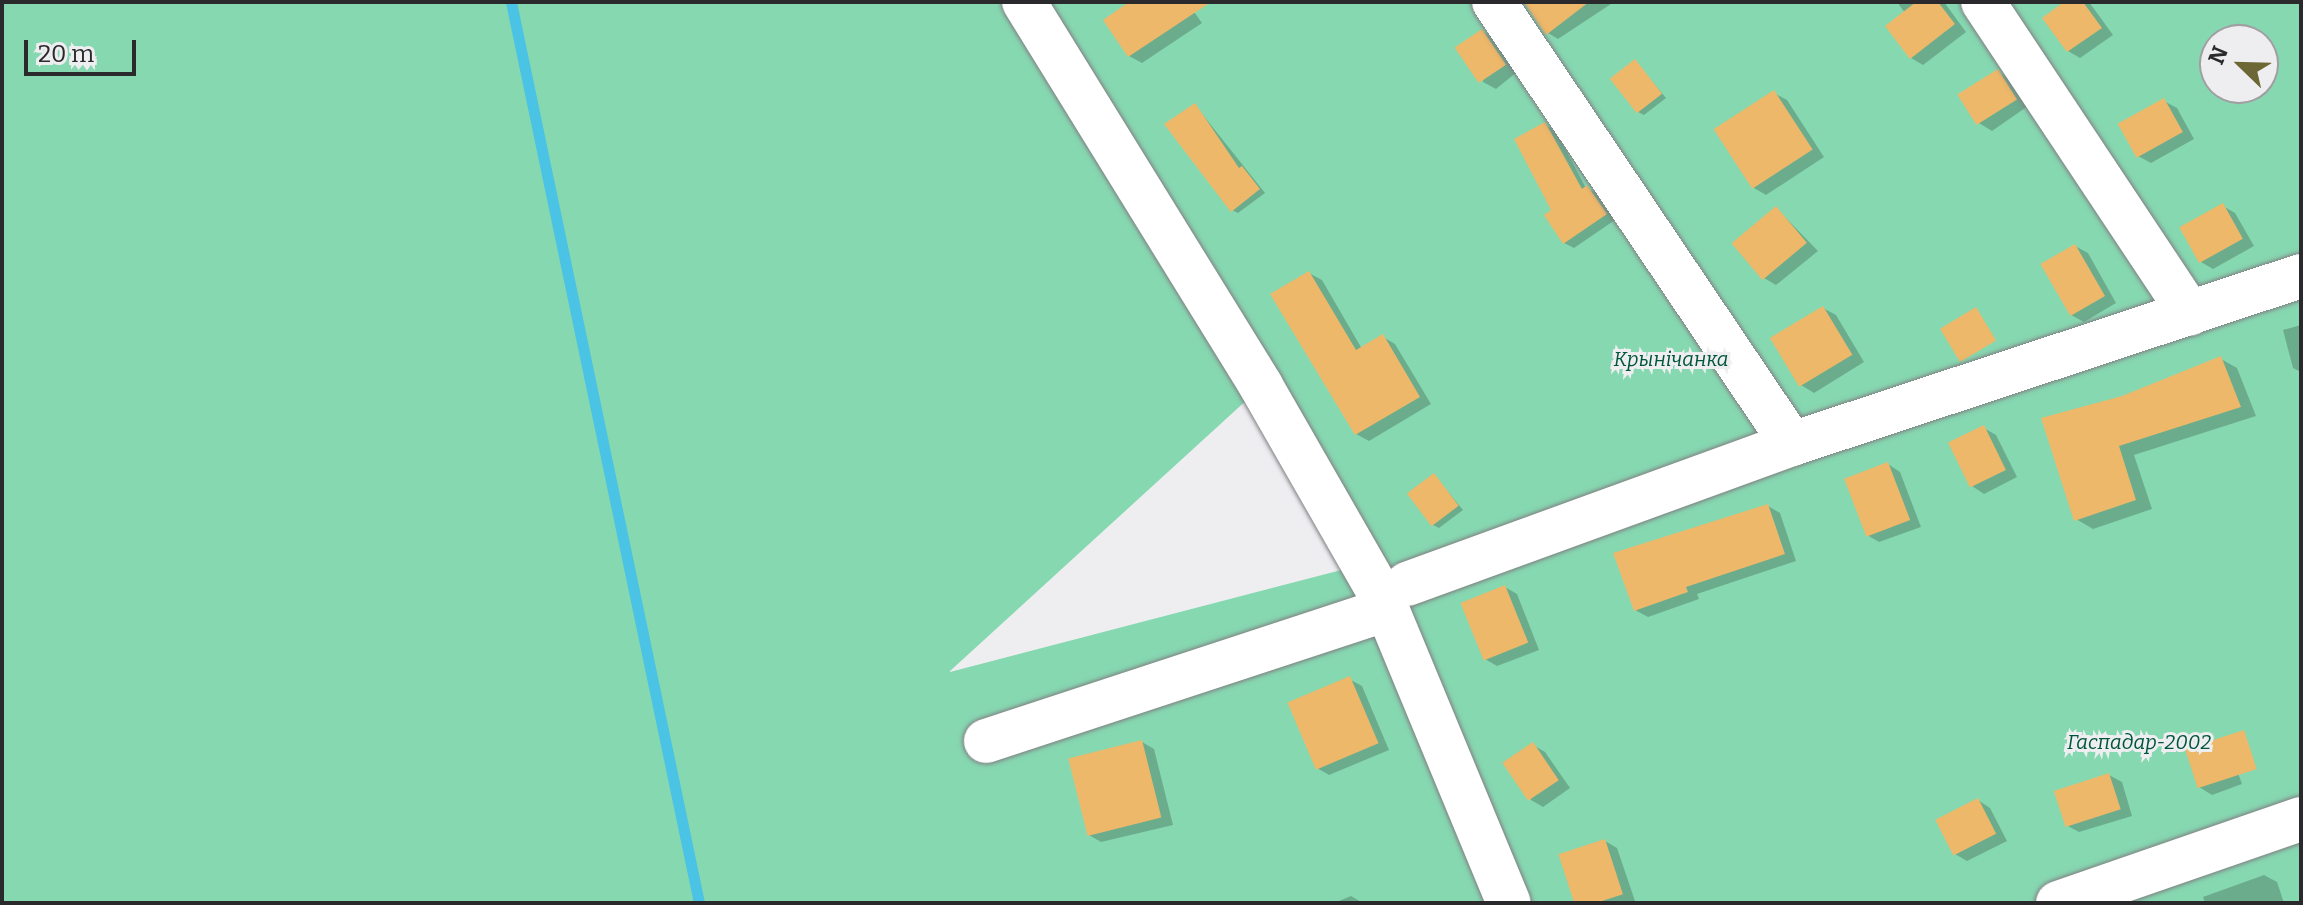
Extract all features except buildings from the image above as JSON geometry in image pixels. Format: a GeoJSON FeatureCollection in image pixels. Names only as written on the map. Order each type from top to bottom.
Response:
{"type":"FeatureCollection","features":[{"type":"Feature","properties":{"kind":"street"},"geometry":{"type":"LineString","coordinates":[[1024,2],[1261,386],[1397,596],[1509,903]]}},
{"type":"Feature","properties":{"kind":"street"},"geometry":{"type":"LineString","coordinates":[[1494,2],[1792,444]]}},
{"type":"Feature","properties":{"kind":"street"},"geometry":{"type":"LineString","coordinates":[[1983,2],[2190,314]]}},
{"type":"Feature","properties":{"kind":"street"},"geometry":{"type":"LineString","coordinates":[[986,741],[1397,596],[1792,444],[2301,276]]}},
{"type":"Feature","properties":{"kind":"street"},"geometry":{"type":"LineString","coordinates":[[2058,903],[2301,819]]}},
{"type":"Feature","properties":{"kind":"green space"},"geometry":{"type":"Polygon","coordinates":[[[2,2],[2301,2],[2301,903],[2,903],[2,2]],[[1261,387],[950,672],[1376,561],[1261,387]]]}},
{"type":"Feature","properties":{"kind":"waterway"},"geometry":{"type":"LineString","coordinates":[[511,2],[699,903]]}},
{"type":"Feature","properties":{"kind":"park label","name":"Крынічанка"},"geometry":{"type":"Point","coordinates":[1671,359]}},
{"type":"Feature","properties":{"kind":"park label","name":"Гаспадар-2002"},"geometry":{"type":"Point","coordinates":[2139,742]}}]}
